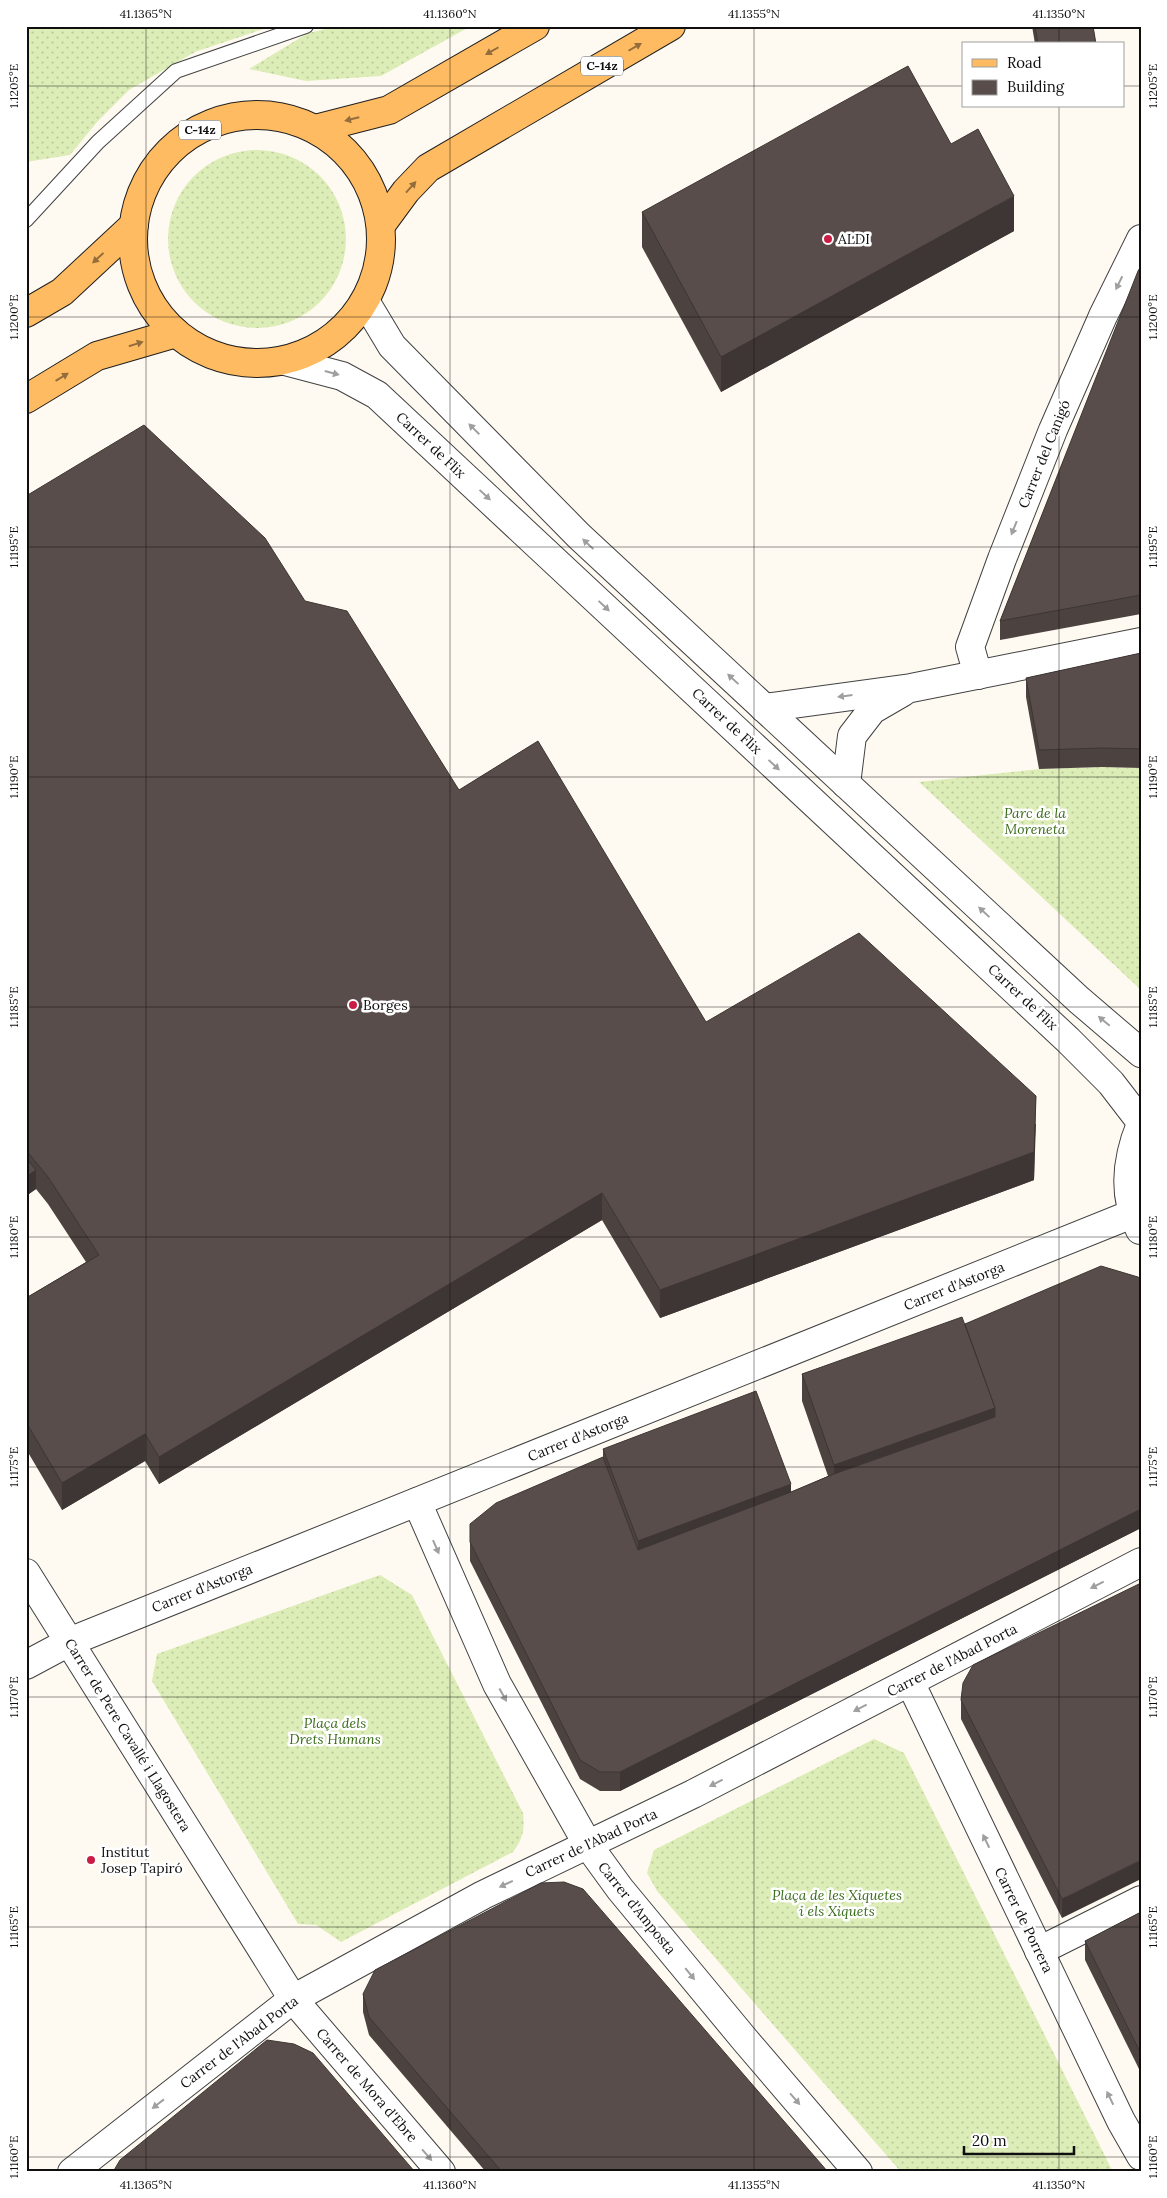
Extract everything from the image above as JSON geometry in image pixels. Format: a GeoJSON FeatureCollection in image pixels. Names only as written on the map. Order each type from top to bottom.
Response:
{"type":"FeatureCollection","features":[{"type":"Feature","properties":{"kind":"main road"},"geometry":{"type":"LineString","coordinates":[[315,129],[389,110],[535,26]]}},
{"type":"Feature","properties":{"kind":"main road","name":"C-14z"},"geometry":{"type":"LineString","coordinates":[[381,225],[406,191],[428,168],[671,26]]}},
{"type":"Feature","properties":{"kind":"main road","name":"C-14z"},"geometry":{"type":"LineString","coordinates":[[263,114],[289,119],[315,129],[341,147],[356,163],[373,194],[381,225],[379,266],[365,301],[348,324],[333,338],[310,352],[285,361],[250,364],[229,360],[200,350],[176,333],[156,311],[143,286],[135,260],[134,224],[143,190],[160,162],[185,138],[214,122],[240,116],[263,114]]}},
{"type":"Feature","properties":{"kind":"main road"},"geometry":{"type":"LineString","coordinates":[[26,313],[62,292],[134,224]]}},
{"type":"Feature","properties":{"kind":"main road"},"geometry":{"type":"LineString","coordinates":[[26,399],[97,356],[176,333]]}},
{"type":"Feature","properties":{"kind":"street","name":"Carrer del Canigó"},"geometry":{"type":"LineString","coordinates":[[978,675],[970,647],[1002,558],[1053,430],[1103,316],[1141,239]]}},
{"type":"Feature","properties":{"kind":"street"},"geometry":{"type":"LineString","coordinates":[[365,301],[392,346],[579,536],[1079,1000],[1141,1053]]}},
{"type":"Feature","properties":{"kind":"street","name":"Carrer de Flix"},"geometry":{"type":"LineString","coordinates":[[285,361],[342,376],[377,395],[1068,1040],[1111,1083],[1141,1123]]}},
{"type":"Feature","properties":{"kind":"street"},"geometry":{"type":"LineString","coordinates":[[764,708],[911,688],[1141,642]]}},
{"type":"Feature","properties":{"kind":"street"},"geometry":{"type":"LineString","coordinates":[[846,784],[852,736],[872,710],[911,688]]}},
{"type":"Feature","properties":{"kind":"street"},"geometry":{"type":"LineString","coordinates":[[1136,1223],[1128,1191],[1127,1169],[1132,1145],[1141,1123]]}},
{"type":"Feature","properties":{"kind":"street","name":"Carrer d'Astorga"},"geometry":{"type":"LineString","coordinates":[[26,1665],[69,1642],[417,1502],[1136,1223]]}},
{"type":"Feature","properties":{"kind":"street","name":"Carrer d'Amposta"},"geometry":{"type":"LineString","coordinates":[[417,1502],[497,1684],[588,1845],[627,1897],[738,2032],[858,2172]]}},
{"type":"Feature","properties":{"kind":"street","name":"Carrer de l'Abad Porta"},"geometry":{"type":"LineString","coordinates":[[72,2172],[293,1999],[483,1895],[694,1794],[1141,1562]]}},
{"type":"Feature","properties":{"kind":"street","name":"Carrer de Pere Cavallé i Llagostera"},"geometry":{"type":"LineString","coordinates":[[26,1573],[293,1999]]}},
{"type":"Feature","properties":{"kind":"street","name":"Carrer de Porrera"},"geometry":{"type":"LineString","coordinates":[[910,1682],[1121,2121],[1141,2156]]}},
{"type":"Feature","properties":{"kind":"street"},"geometry":{"type":"LineString","coordinates":[[1039,1951],[1141,1900]]}},
{"type":"Feature","properties":{"kind":"street","name":"Carrer de Mora d'Ebre"},"geometry":{"type":"LineString","coordinates":[[293,1999],[442,2172]]}},
{"type":"Feature","properties":{"kind":"lane"},"geometry":{"type":"LineString","coordinates":[[26,220],[98,142],[176,71],[306,26]]}},
{"type":"Feature","properties":{"kind":"green space"},"geometry":{"type":"Polygon","coordinates":[[[26,26],[272,26],[195,52],[129,90],[98,121],[70,155],[26,162],[26,26]]]}},
{"type":"Feature","properties":{"kind":"green space"},"geometry":{"type":"Polygon","coordinates":[[[339,26],[471,26],[381,76],[306,81],[249,69],[308,33],[339,26]]]}},
{"type":"Feature","properties":{"kind":"green space"},"geometry":{"type":"Polygon","coordinates":[[[248,150],[266,150],[283,153],[299,160],[314,170],[326,182],[336,197],[343,213],[346,239],[345,256],[340,273],[326,296],[314,308],[299,318],[283,325],[266,328],[248,328],[231,325],[215,318],[200,308],[188,296],[178,281],[171,265],[168,248],[168,230],[171,213],[178,197],[188,182],[200,170],[215,160],[231,153],[248,150]]]}},
{"type":"Feature","properties":{"kind":"green space","name":"Parc de la Moreneta"},"geometry":{"type":"Polygon","coordinates":[[[1141,768],[1141,990],[919,782],[1039,769],[1141,768]]]}},
{"type":"Feature","properties":{"kind":"green space","name":"Plaça dels Drets Humans"},"geometry":{"type":"Polygon","coordinates":[[[380,1575],[412,1595],[523,1813],[524,1824],[521,1838],[513,1852],[341,1942],[316,1925],[298,1924],[152,1681],[157,1654],[380,1575]]]}},
{"type":"Feature","properties":{"kind":"green space","name":"Plaça de les Xiquetes i els Xiquets"},"geometry":{"type":"Polygon","coordinates":[[[874,1739],[904,1753],[1113,2172],[901,2172],[657,1891],[647,1873],[654,1850],[874,1739]]]}},
{"type":"Feature","properties":{"kind":"building"},"geometry":{"type":"Polygon","coordinates":[[[1035,26],[1093,26],[1096,42],[1038,42],[1035,26]]]}},
{"type":"Feature","properties":{"kind":"building","name":"ALDI"},"geometry":{"type":"Polygon","coordinates":[[[908,66],[951,144],[978,129],[1014,196],[721,357],[642,212],[908,66]]]}},
{"type":"Feature","properties":{"kind":"building"},"geometry":{"type":"Polygon","coordinates":[[[1141,266],[1141,595],[1000,621],[1138,271],[1141,266]]]}},
{"type":"Feature","properties":{"kind":"building","name":"Borges"},"geometry":{"type":"Polygon","coordinates":[[[144,425],[265,538],[305,601],[347,611],[459,790],[538,741],[706,1022],[859,933],[1036,1096],[1034,1152],[660,1290],[602,1193],[159,1457],[145,1434],[62,1483],[26,1422],[26,1298],[99,1255],[48,1177],[26,1150],[26,496],[144,425]]]}},
{"type":"Feature","properties":{"kind":"building"},"geometry":{"type":"Polygon","coordinates":[[[1141,653],[1141,749],[1039,750],[1026,678],[1141,653]]]}},
{"type":"Feature","properties":{"kind":"building"},"geometry":{"type":"Polygon","coordinates":[[[26,1158],[36,1170],[26,1177],[26,1158]]]}},
{"type":"Feature","properties":{"kind":"building"},"geometry":{"type":"Polygon","coordinates":[[[1101,1266],[1141,1279],[1141,1509],[620,1772],[600,1772],[580,1760],[470,1542],[470,1524],[496,1503],[603,1457],[638,1550],[834,1474],[995,1417],[995,1408],[965,1324],[1101,1266]]]}},
{"type":"Feature","properties":{"kind":"building"},"geometry":{"type":"Polygon","coordinates":[[[962,1317],[995,1408],[834,1465],[802,1374],[962,1317]]]}},
{"type":"Feature","properties":{"kind":"building"},"geometry":{"type":"Polygon","coordinates":[[[756,1391],[791,1484],[638,1541],[603,1449],[756,1391]]]}},
{"type":"Feature","properties":{"kind":"building"},"geometry":{"type":"Polygon","coordinates":[[[1141,1583],[1141,1860],[1062,1899],[961,1700],[963,1683],[973,1665],[1141,1583]]]}},
{"type":"Feature","properties":{"kind":"building"},"geometry":{"type":"Polygon","coordinates":[[[564,1882],[583,1889],[828,2172],[502,2172],[369,2017],[363,1994],[375,1970],[541,1883],[564,1882]]]}},
{"type":"Feature","properties":{"kind":"building"},"geometry":{"type":"Polygon","coordinates":[[[1141,1912],[1141,2054],[1085,1941],[1141,1912]]]}},
{"type":"Feature","properties":{"kind":"building"},"geometry":{"type":"Polygon","coordinates":[[[267,2040],[294,2044],[313,2053],[415,2172],[113,2172],[120,2160],[267,2040]]]}},
{"type":"Feature","properties":{"kind":"place","name":"ALDI"},"geometry":{"type":"Point","coordinates":[828,239]}},
{"type":"Feature","properties":{"kind":"place","name":"Borges"},"geometry":{"type":"Point","coordinates":[353,1005]}},
{"type":"Feature","properties":{"kind":"place","name":"Institut Josep Tapiró"},"geometry":{"type":"Point","coordinates":[91,1860]}}]}
